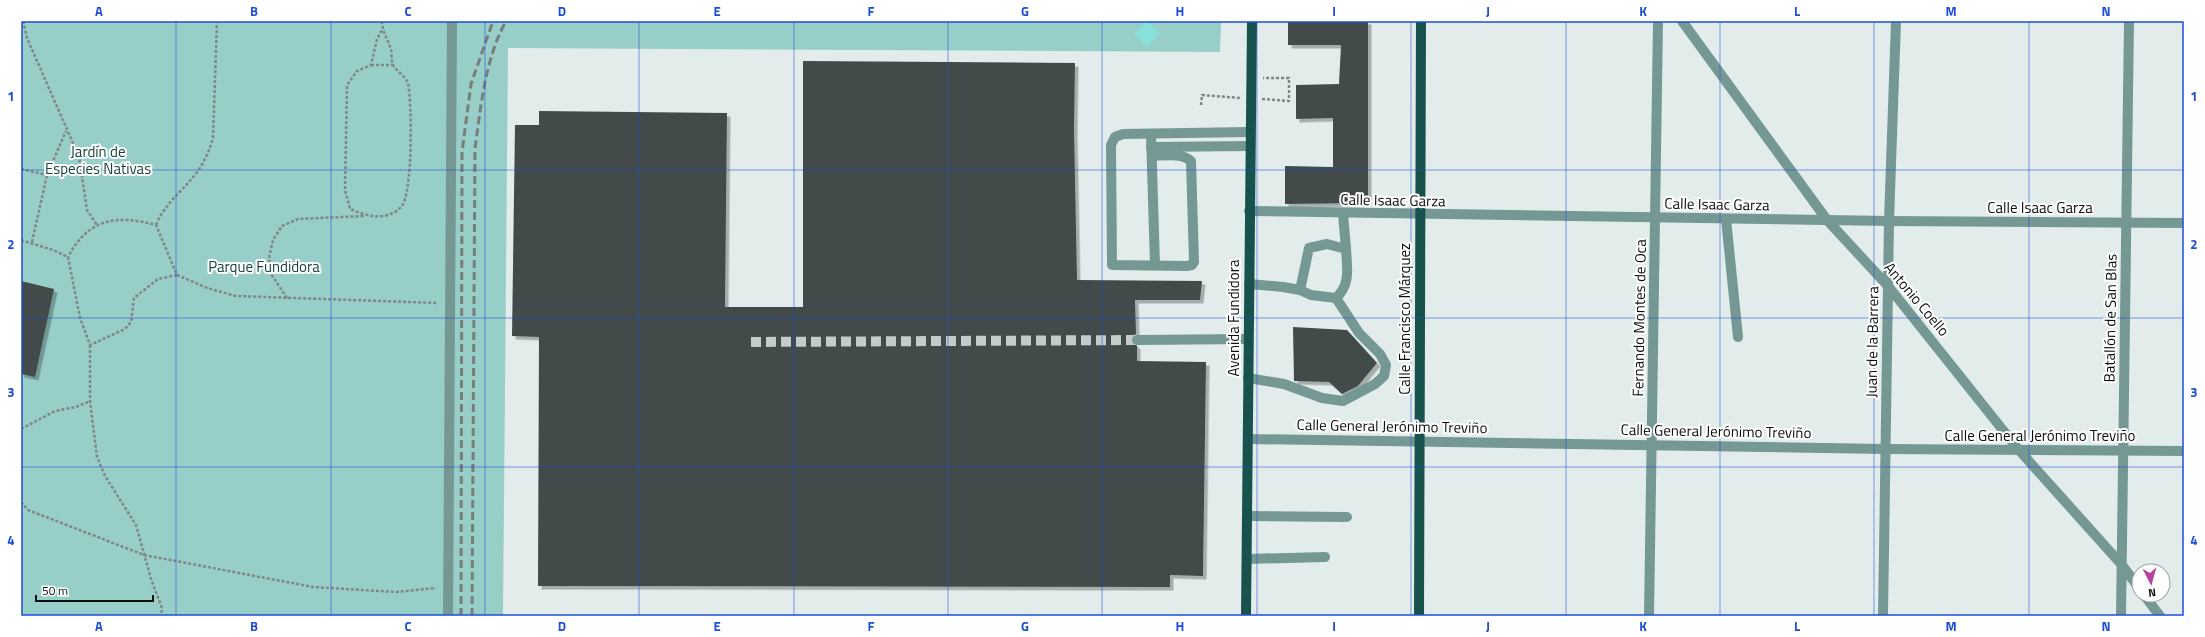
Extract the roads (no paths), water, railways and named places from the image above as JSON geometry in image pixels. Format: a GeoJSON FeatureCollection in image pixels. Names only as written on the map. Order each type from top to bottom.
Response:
{"type":"FeatureCollection","features":[{"type":"Feature","properties":{"kind":"main road","name":"Avenida Fundidora"},"geometry":{"type":"LineString","coordinates":[[1246,616],[1252,21]]}},
{"type":"Feature","properties":{"kind":"main road","name":"Calle Francisco Márquez"},"geometry":{"type":"LineString","coordinates":[[1419,616],[1419,215],[1421,21]]}},
{"type":"Feature","properties":{"kind":"street"},"geometry":{"type":"LineString","coordinates":[[448,616],[452,21]]}},
{"type":"Feature","properties":{"kind":"street","name":"Fernando Montes de Oca"},"geometry":{"type":"LineString","coordinates":[[1649,616],[1658,21]]}},
{"type":"Feature","properties":{"kind":"street","name":"Antonio Coello"},"geometry":{"type":"LineString","coordinates":[[1682,21],[1828,220],[1888,286],[2018,449],[2122,565],[2131,577]]}},
{"type":"Feature","properties":{"kind":"street","name":"Juan de la Barrera"},"geometry":{"type":"LineString","coordinates":[[1883,616],[1888,221],[1896,21]]}},
{"type":"Feature","properties":{"kind":"street","name":"Batallón de San Blas"},"geometry":{"type":"LineString","coordinates":[[2121,616],[2129,21]]}},
{"type":"Feature","properties":{"kind":"street"},"geometry":{"type":"LineString","coordinates":[[1152,151],[1186,157],[1191,161],[1194,262],[1192,265],[1187,266],[1112,265],[1111,145],[1115,137],[1123,134],[1250,132]]}},
{"type":"Feature","properties":{"kind":"street"},"geometry":{"type":"LineString","coordinates":[[1151,134],[1155,266]]}},
{"type":"Feature","properties":{"kind":"street"},"geometry":{"type":"LineString","coordinates":[[1152,151],[1250,146]]}},
{"type":"Feature","properties":{"kind":"street","name":"Calle Isaac Garza"},"geometry":{"type":"LineString","coordinates":[[1249,211],[1343,214],[1726,219],[2184,223]]}},
{"type":"Feature","properties":{"kind":"street"},"geometry":{"type":"LineString","coordinates":[[1336,298],[1344,290],[1348,279],[1343,214]]}},
{"type":"Feature","properties":{"kind":"street"},"geometry":{"type":"LineString","coordinates":[[1726,219],[1738,337]]}},
{"type":"Feature","properties":{"kind":"street"},"geometry":{"type":"LineString","coordinates":[[1300,290],[1309,248],[1327,244],[1346,249]]}},
{"type":"Feature","properties":{"kind":"street"},"geometry":{"type":"LineString","coordinates":[[1248,378],[1284,384],[1322,398],[1343,401],[1375,384],[1384,376],[1386,365],[1380,354],[1359,333],[1336,298],[1311,295],[1300,290],[1249,284]]}},
{"type":"Feature","properties":{"kind":"street"},"geometry":{"type":"LineString","coordinates":[[1137,340],[1248,339]]}},
{"type":"Feature","properties":{"kind":"street","name":"Calle General Jerónimo Treviño"},"geometry":{"type":"LineString","coordinates":[[1248,439],[1884,449],[2184,451]]}},
{"type":"Feature","properties":{"kind":"street"},"geometry":{"type":"LineString","coordinates":[[1248,516],[1347,517]]}},
{"type":"Feature","properties":{"kind":"street"},"geometry":{"type":"LineString","coordinates":[[1247,559],[1325,557]]}},
{"type":"Feature","properties":{"kind":"street"},"geometry":{"type":"LineString","coordinates":[[2150,603],[2160,616]]}},
{"type":"Feature","properties":{"kind":"tunnel"},"geometry":{"type":"LineString","coordinates":[[751,342],[1137,340]]}},
{"type":"Feature","properties":{"kind":"railway"},"geometry":{"type":"LineString","coordinates":[[461,616],[462,152],[471,84],[493,21]]}},
{"type":"Feature","properties":{"kind":"railway"},"geometry":{"type":"LineString","coordinates":[[472,616],[475,148],[485,83],[493,51],[506,21]]}},
{"type":"Feature","properties":{"kind":"park label","name":"Jardín de Especies Nativas"},"geometry":{"type":"Point","coordinates":[98,160]}},
{"type":"Feature","properties":{"kind":"park label","name":"Parque Fundidora"},"geometry":{"type":"Point","coordinates":[264,266]}}]}
